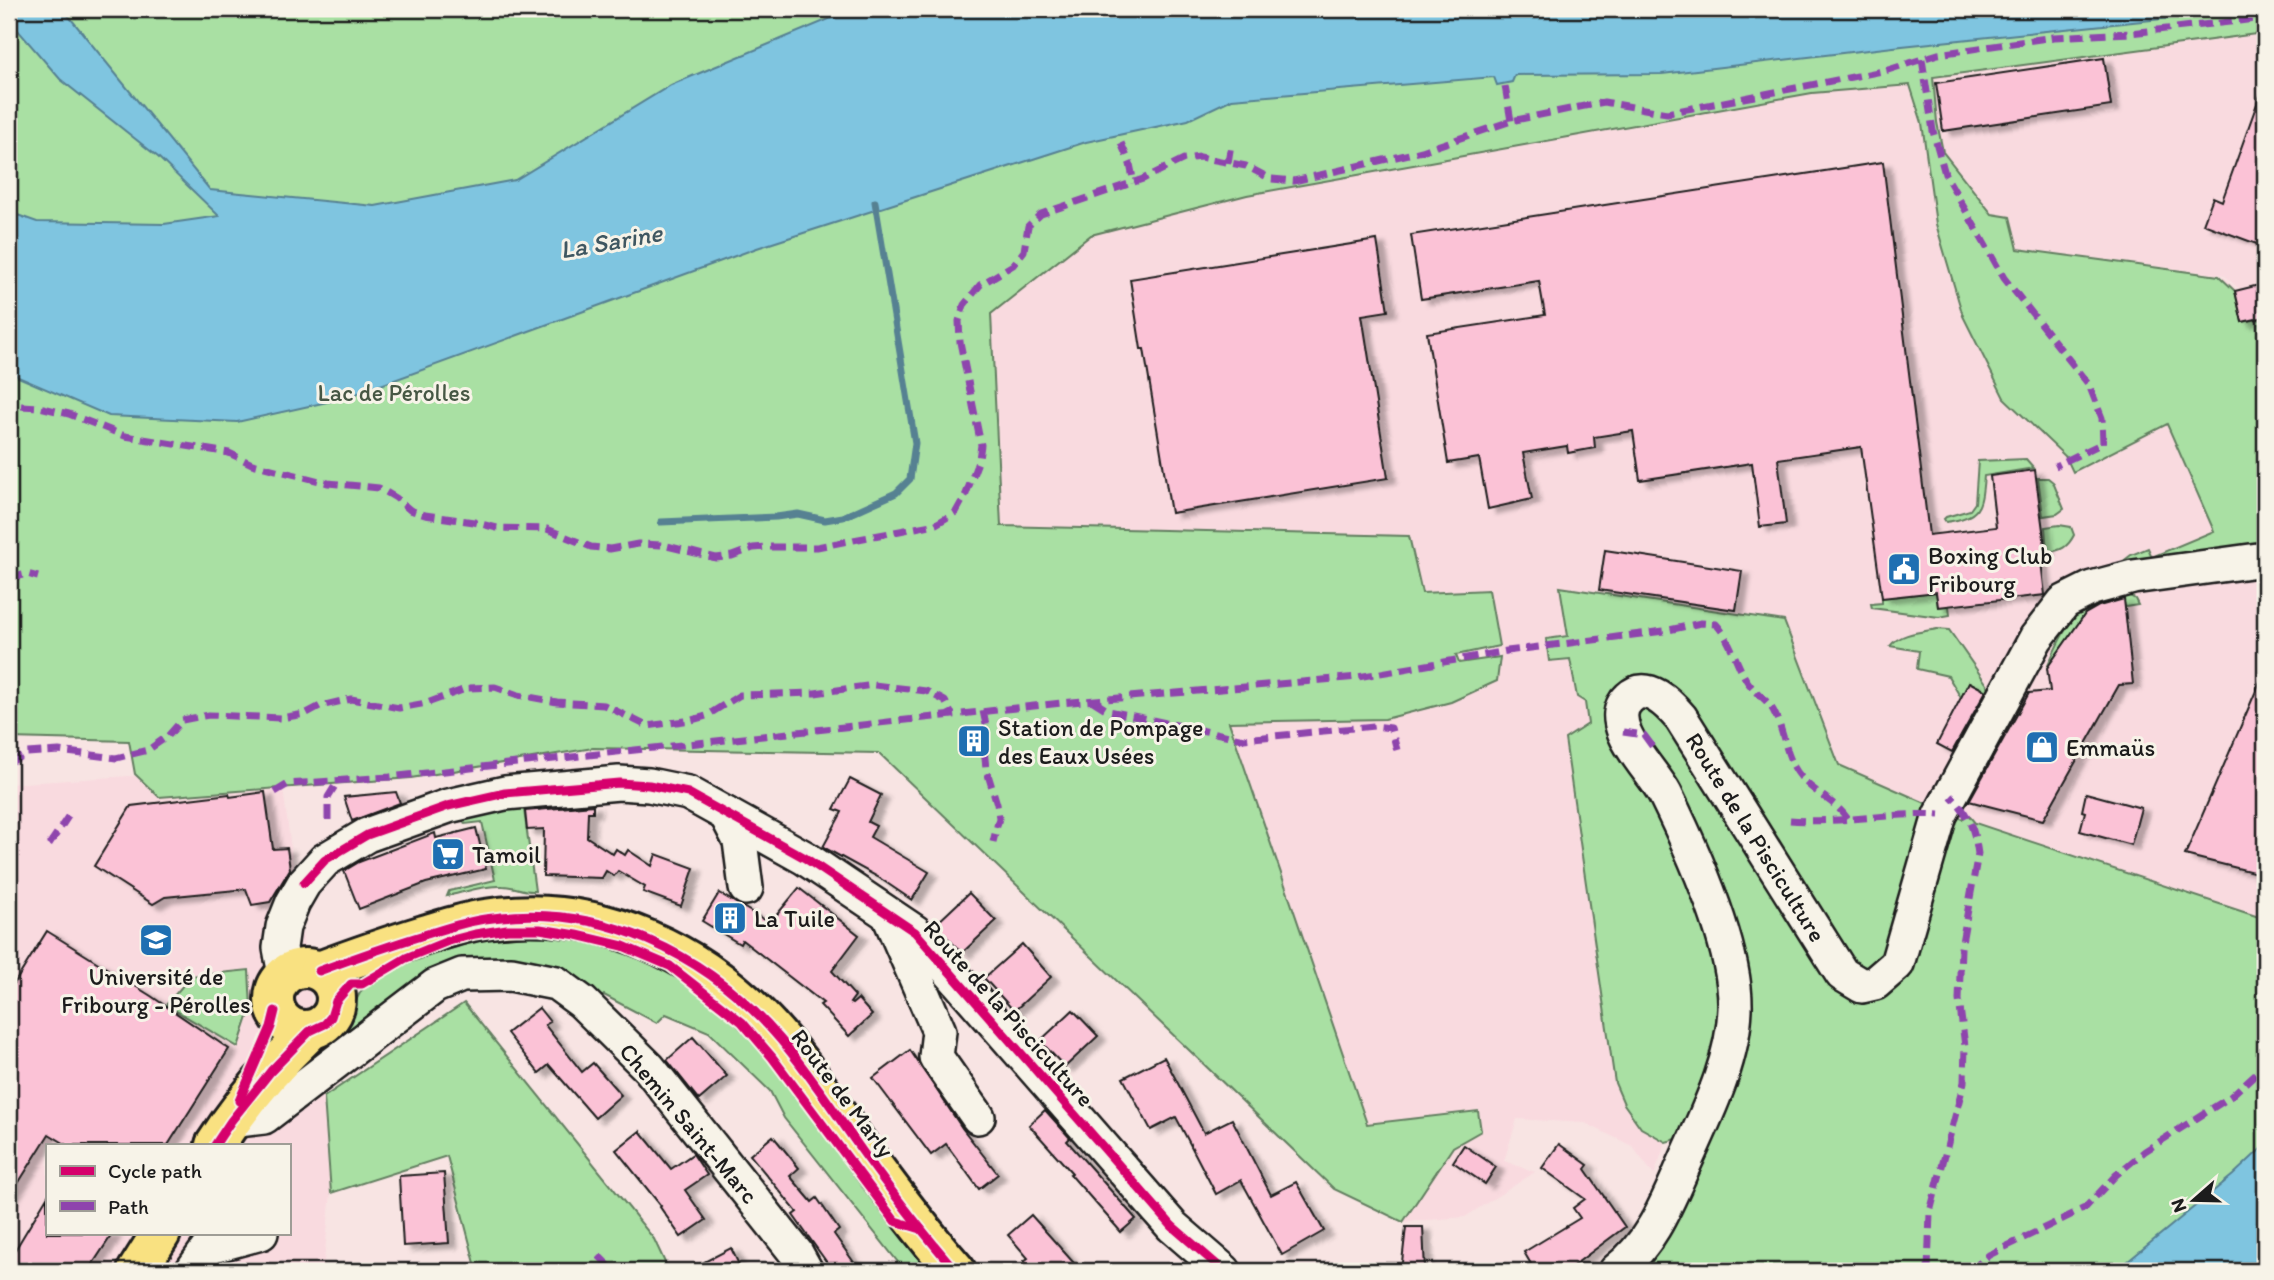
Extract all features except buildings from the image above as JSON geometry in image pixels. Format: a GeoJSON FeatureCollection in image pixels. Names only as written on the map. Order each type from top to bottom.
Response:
{"type":"FeatureCollection","features":[{"type":"Feature","properties":{"kind":"main road","name":"Route de Marly"},"geometry":{"type":"LineString","coordinates":[[313,982],[351,984],[375,965],[426,935],[439,929],[484,919],[544,915],[579,918],[641,936],[706,970],[746,1003],[780,1040],[896,1197],[956,1271]]}},
{"type":"Feature","properties":{"kind":"main road"},"geometry":{"type":"LineString","coordinates":[[223,1133],[271,1071],[310,1031],[325,1024],[331,1017],[313,982],[275,987],[275,1011],[285,1024],[293,1029],[310,1031]]}},
{"type":"Feature","properties":{"kind":"main road"},"geometry":{"type":"LineString","coordinates":[[223,1133],[271,1027],[275,1011]]}},
{"type":"Feature","properties":{"kind":"main road"},"geometry":{"type":"LineString","coordinates":[[137,1271],[160,1234]]}},
{"type":"Feature","properties":{"kind":"street","name":"Route de la Pisciculture"},"geometry":{"type":"LineString","coordinates":[[1616,1271],[1651,1235],[1677,1180],[1715,1094],[1729,1049],[1735,1009],[1732,978],[1721,932],[1689,842],[1660,783],[1623,732],[1620,718],[1622,707],[1630,696],[1638,692],[1652,693],[1665,700],[1681,718],[1842,974],[1862,986],[1875,984],[1897,964],[1940,815],[2036,638],[2064,602],[2092,588],[2133,577],[2265,559]]}},
{"type":"Feature","properties":{"kind":"street","name":"Route de la Pisciculture"},"geometry":{"type":"LineString","coordinates":[[313,982],[279,948],[283,926],[304,883],[325,860],[367,835],[448,806],[505,793],[619,783],[649,785],[688,793],[805,858],[915,932],[1172,1226],[1224,1271]]}},
{"type":"Feature","properties":{"kind":"street"},"geometry":{"type":"LineString","coordinates":[[726,814],[740,841],[746,888]]}},
{"type":"Feature","properties":{"kind":"street","name":"Route de la Pisciculture"},"geometry":{"type":"LineString","coordinates":[[887,912],[939,1031],[936,1057],[978,1117]]}},
{"type":"Feature","properties":{"kind":"street","name":"Chemin Saint-Marc"},"geometry":{"type":"LineString","coordinates":[[223,1133],[264,1117],[435,986],[462,975],[511,974],[556,984],[582,1002],[649,1068],[796,1253],[806,1271]]}},
{"type":"Feature","properties":{"kind":"street"},"geometry":{"type":"LineString","coordinates":[[192,1271],[209,1247],[257,1234]]}},
{"type":"Feature","properties":{"kind":"shaded area"},"geometry":{"type":"Polygon","coordinates":[[[2265,33],[2265,313],[2224,275],[2018,249],[2010,217],[1992,214],[1943,152],[1933,76],[2265,33]]]}},
{"type":"Feature","properties":{"kind":"shaded area"},"geometry":{"type":"Polygon","coordinates":[[[1910,85],[1922,123],[1936,224],[1963,316],[2004,398],[2224,277],[2265,318],[2265,532],[2091,579],[1931,806],[1838,765],[1783,621],[1546,639],[1570,658],[1577,697],[1585,702],[1641,1128],[1666,1142],[1654,1175],[1632,1146],[1585,1123],[1517,1119],[1504,1161],[1535,1172],[1465,1217],[1403,1222],[1453,1147],[1481,1131],[1478,1111],[1367,1125],[1229,722],[1385,719],[1451,702],[1496,681],[1500,657],[1489,590],[1422,593],[1409,536],[1001,526],[991,314],[1091,235],[1247,195],[1812,93],[1910,85]]]}},
{"type":"Feature","properties":{"kind":"shaded area"},"geometry":{"type":"Polygon","coordinates":[[[2265,568],[2265,919],[1955,816],[2059,631],[2096,597],[2265,568]]]}},
{"type":"Feature","properties":{"kind":"shaded area","name":"Université de Fribourg - Pérolles"},"geometry":{"type":"Polygon","coordinates":[[[280,766],[324,1097],[331,1193],[323,1271],[9,1271],[9,784],[280,766]]]}},
{"type":"Feature","properties":{"kind":"green space","name":"Lac de Pérolles"},"geometry":{"type":"Polygon","coordinates":[[[9,9],[2265,9],[2265,34],[1933,77],[1943,152],[1992,214],[2010,217],[2018,249],[2219,276],[2235,291],[2242,322],[2259,319],[2265,324],[2265,539],[2232,554],[2128,565],[2122,562],[2148,548],[2152,557],[2214,531],[2167,424],[2073,472],[2066,457],[2004,398],[1963,316],[1936,224],[1922,123],[1910,85],[1812,93],[1247,195],[1091,235],[991,314],[1001,526],[1409,536],[1422,593],[1489,590],[1499,646],[1456,655],[1459,663],[1500,657],[1497,681],[1451,702],[1385,719],[1229,722],[1367,1124],[1478,1111],[1481,1131],[1453,1147],[1403,1222],[1334,1189],[879,753],[593,748],[411,778],[159,797],[135,774],[129,741],[9,738],[9,9]]]}},
{"type":"Feature","properties":{"kind":"green space"},"geometry":{"type":"Polygon","coordinates":[[[2026,459],[2034,468],[1984,476],[1980,503],[1973,514],[1946,522],[1946,517],[1970,510],[1975,503],[1978,461],[2026,459]]]}},
{"type":"Feature","properties":{"kind":"green space"},"geometry":{"type":"Polygon","coordinates":[[[2038,478],[2048,478],[2053,482],[2064,509],[2057,514],[2043,516],[2038,478]]]}},
{"type":"Feature","properties":{"kind":"green space"},"geometry":{"type":"Polygon","coordinates":[[[2045,527],[2071,527],[2074,535],[2064,548],[2047,552],[2045,527]]]}},
{"type":"Feature","properties":{"kind":"green space"},"geometry":{"type":"Polygon","coordinates":[[[1560,587],[1784,621],[1839,765],[1963,819],[1966,812],[1975,823],[2265,919],[2265,1271],[1637,1271],[1653,1258],[1680,1138],[1666,1142],[1641,1128],[1624,1104],[1615,1083],[1565,739],[1588,724],[1585,702],[1577,697],[1570,659],[1549,661],[1546,639],[1568,636],[1560,587]]]}},
{"type":"Feature","properties":{"kind":"green space"},"geometry":{"type":"Polygon","coordinates":[[[1936,592],[1938,607],[1949,606],[1950,615],[1939,617],[1872,608],[1871,604],[1882,603],[1882,598],[1936,592]]]}},
{"type":"Feature","properties":{"kind":"green space"},"geometry":{"type":"Polygon","coordinates":[[[2126,594],[2135,599],[2138,605],[2125,607],[2123,598],[2106,600],[2085,614],[2047,668],[2061,638],[2081,611],[2102,598],[2126,594]]]}},
{"type":"Feature","properties":{"kind":"green space"},"geometry":{"type":"Polygon","coordinates":[[[1937,629],[1949,630],[1995,696],[1969,682],[1961,698],[1948,676],[1917,669],[1919,651],[1890,646],[1905,636],[1937,629]]]}},
{"type":"Feature","properties":{"kind":"green space"},"geometry":{"type":"Polygon","coordinates":[[[523,802],[535,891],[496,886],[447,896],[449,891],[495,880],[482,822],[465,824],[462,817],[523,802]]]}},
{"type":"Feature","properties":{"kind":"green space"},"geometry":{"type":"Polygon","coordinates":[[[538,935],[589,942],[639,957],[670,972],[717,1006],[757,1046],[793,1090],[931,1271],[905,1271],[784,1118],[770,1091],[709,1032],[666,1014],[657,1023],[604,995],[600,999],[462,968],[287,1093],[290,1074],[328,1036],[343,1025],[361,991],[377,978],[408,963],[477,940],[538,935]]]}},
{"type":"Feature","properties":{"kind":"green space"},"geometry":{"type":"Polygon","coordinates":[[[249,970],[251,1008],[238,1047],[166,1005],[191,976],[249,970]]]}},
{"type":"Feature","properties":{"kind":"green space"},"geometry":{"type":"Polygon","coordinates":[[[464,1003],[654,1239],[669,1271],[477,1271],[447,1156],[331,1193],[324,1097],[464,1003]]]}},
{"type":"Feature","properties":{"kind":"water","name":"Lac de Pérolles"},"geometry":{"type":"Polygon","coordinates":[[[9,9],[63,9],[210,190],[375,206],[515,180],[671,85],[853,9],[2258,9],[1662,74],[1515,75],[1512,82],[1497,85],[1494,77],[1232,99],[1188,120],[1086,142],[757,248],[345,398],[237,422],[109,416],[18,377],[9,367],[9,212],[37,222],[164,224],[219,216],[158,157],[60,79],[9,20],[9,9]]]}},
{"type":"Feature","properties":{"kind":"water"},"geometry":{"type":"Polygon","coordinates":[[[2265,1145],[2265,1271],[2116,1271],[2233,1175],[2265,1145]]]}},
{"type":"Feature","properties":{"kind":"waterway"},"geometry":{"type":"LineString","coordinates":[[661,522],[798,514],[825,520],[843,517],[896,493],[910,479],[915,443],[875,202]]}},
{"type":"Feature","properties":{"kind":"marked path"},"geometry":{"type":"LineString","coordinates":[[21,406],[69,414],[125,436],[229,453],[252,464],[328,483],[379,488],[410,510],[425,515],[497,528],[547,529],[591,547],[610,549],[638,544],[663,545],[716,558],[732,556],[753,548],[817,547],[936,524],[956,512],[966,494],[979,459],[981,445],[960,342],[959,321],[964,305],[980,285],[1013,265],[1024,251],[1028,226],[1041,214],[1143,179],[1184,159],[1200,157],[1246,166],[1271,179],[1294,181],[1422,151],[1511,121],[1604,102],[1667,113],[1888,70],[1938,54],[2054,37],[2130,33],[2265,18]]}},
{"type":"Feature","properties":{"kind":"marked path"},"geometry":{"type":"LineString","coordinates":[[1922,59],[1933,131],[1945,174],[2004,278],[2089,385],[2102,418],[2103,443],[2055,466]]}},
{"type":"Feature","properties":{"kind":"marked path"},"geometry":{"type":"LineString","coordinates":[[1505,86],[1511,121]]}},
{"type":"Feature","properties":{"kind":"marked path"},"geometry":{"type":"LineString","coordinates":[[1121,143],[1134,183]]}},
{"type":"Feature","properties":{"kind":"marked path"},"geometry":{"type":"LineString","coordinates":[[1228,163],[1231,144]]}},
{"type":"Feature","properties":{"kind":"marked path"},"geometry":{"type":"LineString","coordinates":[[9,578],[27,574],[38,577]]}},
{"type":"Feature","properties":{"kind":"marked path"},"geometry":{"type":"LineString","coordinates":[[275,792],[288,784],[390,777],[1061,703],[1358,677],[1507,651],[1664,631],[1701,623],[1716,624],[1747,681],[1772,709],[1790,759],[1799,774],[1847,818]]}},
{"type":"Feature","properties":{"kind":"marked path"},"geometry":{"type":"LineString","coordinates":[[9,763],[27,753],[59,751],[116,758],[148,750],[168,736],[182,720],[209,715],[281,718],[305,714],[320,706],[351,699],[399,708],[427,703],[468,688],[495,687],[518,695],[557,702],[604,705],[647,726],[706,716],[740,695],[815,693],[874,685],[926,691],[945,701],[952,715]]}},
{"type":"Feature","properties":{"kind":"marked path"},"geometry":{"type":"LineString","coordinates":[[1093,701],[1109,711],[1244,739],[1374,726],[1391,728],[1397,750]]}},
{"type":"Feature","properties":{"kind":"marked path"},"geometry":{"type":"LineString","coordinates":[[983,711],[987,729],[984,749],[986,768],[999,818],[993,842]]}},
{"type":"Feature","properties":{"kind":"marked path"},"geometry":{"type":"LineString","coordinates":[[1623,732],[1644,735],[1655,750]]}},
{"type":"Feature","properties":{"kind":"marked path"},"geometry":{"type":"LineString","coordinates":[[328,820],[328,797],[338,781]]}},
{"type":"Feature","properties":{"kind":"marked path"},"geometry":{"type":"LineString","coordinates":[[1928,1271],[1930,1212],[1964,1082],[1965,1046],[1959,1000],[1961,948],[1978,854],[1970,822],[1951,796]]}},
{"type":"Feature","properties":{"kind":"marked path"},"geometry":{"type":"LineString","coordinates":[[49,845],[71,812]]}},
{"type":"Feature","properties":{"kind":"marked path"},"geometry":{"type":"LineString","coordinates":[[1790,820],[1940,815]]}},
{"type":"Feature","properties":{"kind":"marked path"},"geometry":{"type":"LineString","coordinates":[[1970,1271],[1989,1255],[2085,1208],[2116,1175],[2145,1151],[2230,1097],[2265,1065]]}},
{"type":"Feature","properties":{"kind":"marked path"},"geometry":{"type":"LineString","coordinates":[[599,1256],[614,1271]]}},
{"type":"Feature","properties":{"kind":"cycle path"},"geometry":{"type":"LineString","coordinates":[[304,883],[325,860],[367,835],[448,806],[505,793],[619,783],[649,785],[688,793],[805,858],[915,932],[1172,1226],[1224,1271]]}},
{"type":"Feature","properties":{"kind":"cycle path"},"geometry":{"type":"LineString","coordinates":[[319,971],[462,924],[527,915],[569,918],[609,926],[648,940],[685,958],[719,981],[751,1008],[780,1039],[898,1200],[956,1271]]}},
{"type":"Feature","properties":{"kind":"cycle path"},"geometry":{"type":"LineString","coordinates":[[216,1144],[271,1071],[310,1031],[325,1024],[331,1017],[336,1001],[351,984],[362,984],[406,958],[448,941],[507,929],[540,929],[623,946],[670,966],[742,1022],[772,1057],[895,1221],[921,1229]]}},
{"type":"Feature","properties":{"kind":"cycle path"},"geometry":{"type":"LineString","coordinates":[[239,1101],[271,1027],[275,1011]]}},
{"type":"Feature","properties":{"kind":"place","name":"Boxing Club Fribourg"},"geometry":{"type":"Point","coordinates":[1904,569]}},
{"type":"Feature","properties":{"kind":"place","name":"Station de Pompage des Eaux Usées"},"geometry":{"type":"Point","coordinates":[974,741]}},
{"type":"Feature","properties":{"kind":"place","name":"Emmaüs"},"geometry":{"type":"Point","coordinates":[2042,747]}},
{"type":"Feature","properties":{"kind":"place","name":"Tamoil"},"geometry":{"type":"Point","coordinates":[448,854]}},
{"type":"Feature","properties":{"kind":"place","name":"La Tuile"},"geometry":{"type":"Point","coordinates":[730,918]}},
{"type":"Feature","properties":{"kind":"place","name":"Université de Fribourg - Pérolles"},"geometry":{"type":"Point","coordinates":[156,940]}},
{"type":"Feature","properties":{"kind":"water label","name":"La Sarine"},"geometry":{"type":"Point","coordinates":[611,241]}}]}
